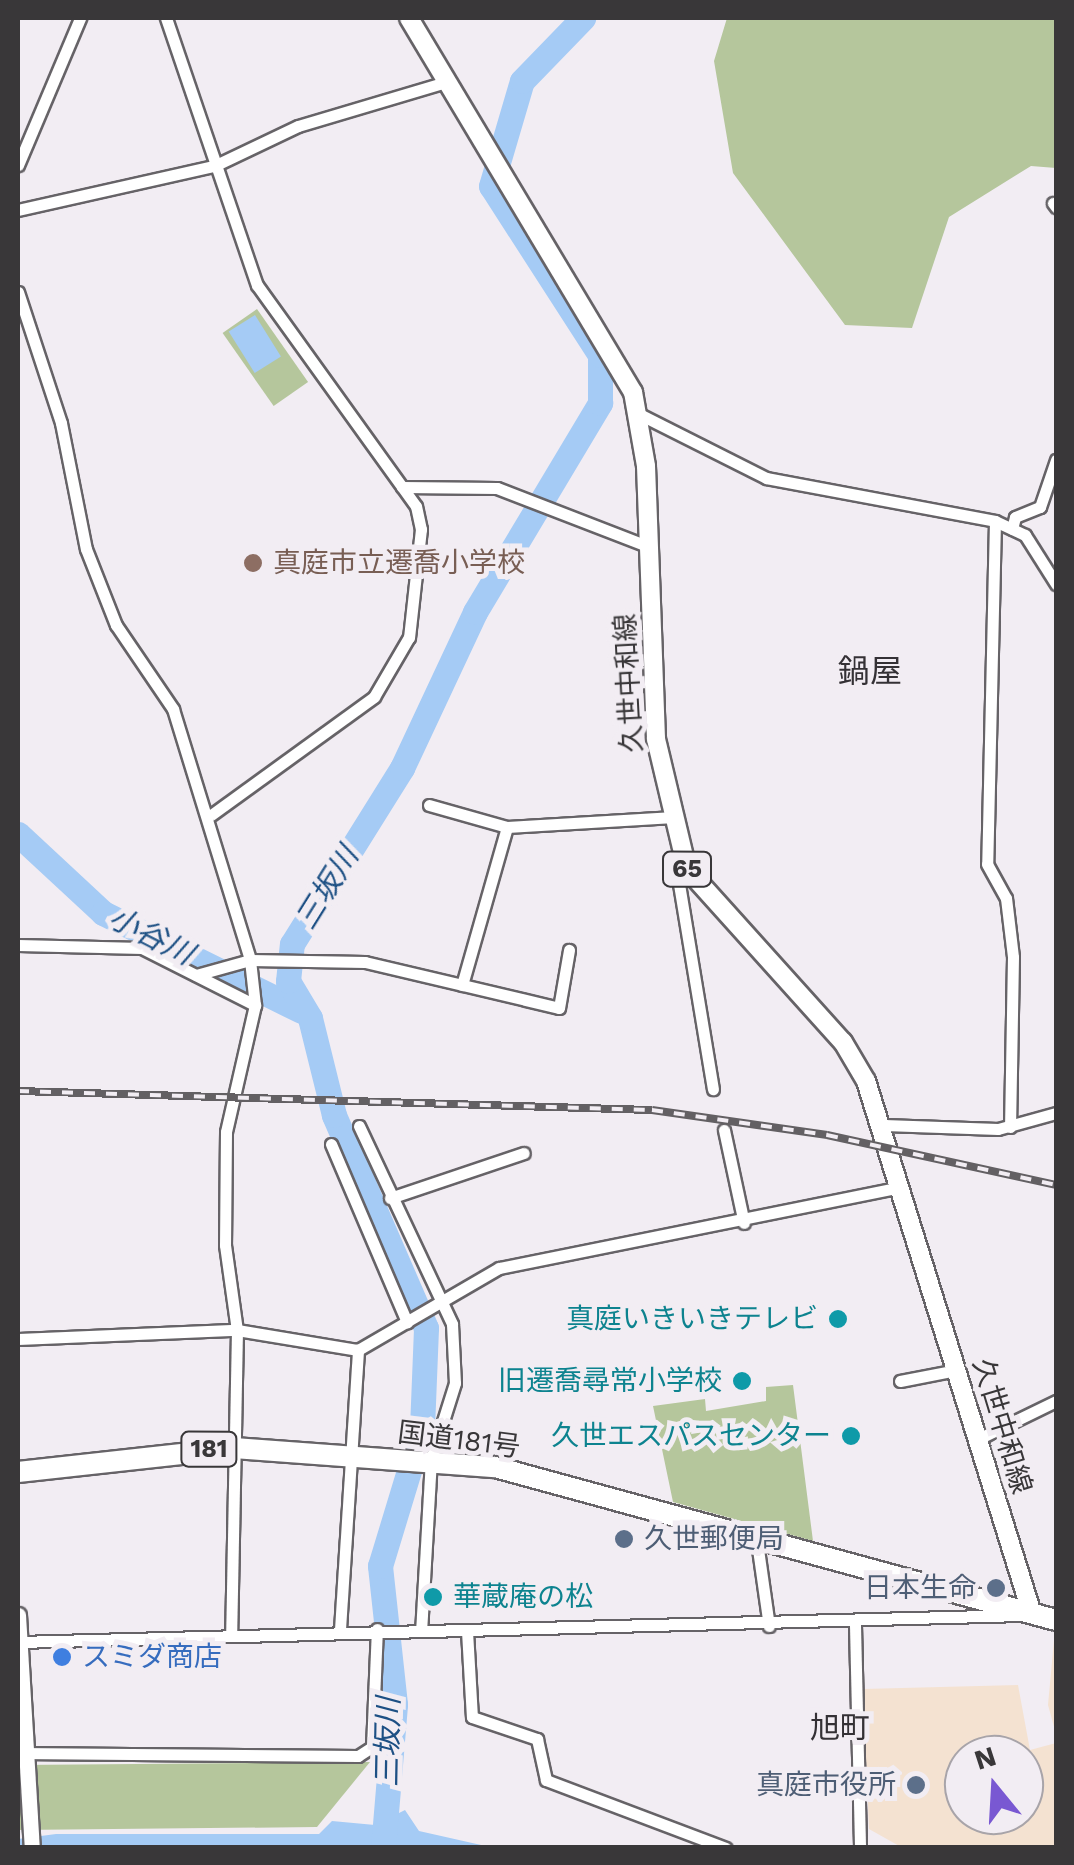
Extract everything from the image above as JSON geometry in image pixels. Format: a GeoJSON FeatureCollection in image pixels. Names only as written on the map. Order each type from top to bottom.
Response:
{"type":"FeatureCollection","features":[{"type":"Feature","properties":{"kind":"highway","name":"国道181号"},"geometry":{"type":"LineString","coordinates":[[18,1472],[234,1448],[431,1458],[756,1535],[989,1612],[1032,1614],[1056,1620]]}},
{"type":"Feature","properties":{"kind":"main road","name":"久世中和線"},"geometry":{"type":"LineString","coordinates":[[409,18],[442,83],[494,167],[618,352],[641,415],[656,739],[687,869],[843,1042],[884,1125],[1032,1614]]}},
{"type":"Feature","properties":{"kind":"street"},"geometry":{"type":"LineString","coordinates":[[18,165],[80,18]]}},
{"type":"Feature","properties":{"kind":"street"},"geometry":{"type":"LineString","coordinates":[[166,18],[257,285],[402,487],[421,529],[409,637],[395,668],[344,725],[210,815]]}},
{"type":"Feature","properties":{"kind":"street"},"geometry":{"type":"LineString","coordinates":[[18,210],[214,166],[298,126],[442,83]]}},
{"type":"Feature","properties":{"kind":"street"},"geometry":{"type":"LineString","coordinates":[[18,292],[61,423],[86,549],[116,625],[173,709],[210,815],[250,960],[254,1004],[226,1132],[225,1245],[237,1330],[232,1633]]}},
{"type":"Feature","properties":{"kind":"street"},"geometry":{"type":"LineString","coordinates":[[641,415],[766,478],[994,521],[1012,529],[1039,550],[1056,584]]}},
{"type":"Feature","properties":{"kind":"street"},"geometry":{"type":"LineString","coordinates":[[1012,529],[1014,517],[1040,507],[1056,460]]}},
{"type":"Feature","properties":{"kind":"street"},"geometry":{"type":"LineString","coordinates":[[402,487],[497,488],[650,547]]}},
{"type":"Feature","properties":{"kind":"street"},"geometry":{"type":"LineString","coordinates":[[994,521],[987,864],[1006,898],[1013,957],[1010,1127]]}},
{"type":"Feature","properties":{"kind":"street"},"geometry":{"type":"LineString","coordinates":[[429,805],[508,827],[674,817]]}},
{"type":"Feature","properties":{"kind":"street"},"geometry":{"type":"LineString","coordinates":[[462,985],[508,827]]}},
{"type":"Feature","properties":{"kind":"street"},"geometry":{"type":"LineString","coordinates":[[687,869],[679,884],[713,1089]]}},
{"type":"Feature","properties":{"kind":"street"},"geometry":{"type":"LineString","coordinates":[[18,945],[142,948],[254,1004]]}},
{"type":"Feature","properties":{"kind":"street"},"geometry":{"type":"LineString","coordinates":[[196,975],[250,960],[365,962],[560,1008],[569,950]]}},
{"type":"Feature","properties":{"kind":"street"},"geometry":{"type":"LineString","coordinates":[[884,1125],[1010,1127],[1056,1113]]}},
{"type":"Feature","properties":{"kind":"street"},"geometry":{"type":"LineString","coordinates":[[359,1126],[435,1306],[452,1324],[455,1382],[431,1458],[421,1632]]}},
{"type":"Feature","properties":{"kind":"street"},"geometry":{"type":"LineString","coordinates":[[724,1130],[744,1223]]}},
{"type":"Feature","properties":{"kind":"street"},"geometry":{"type":"LineString","coordinates":[[331,1144],[407,1322]]}},
{"type":"Feature","properties":{"kind":"street"},"geometry":{"type":"LineString","coordinates":[[390,1198],[524,1153]]}},
{"type":"Feature","properties":{"kind":"street"},"geometry":{"type":"LineString","coordinates":[[18,1339],[237,1330],[358,1350],[499,1268],[744,1223],[900,1186]]}},
{"type":"Feature","properties":{"kind":"street"},"geometry":{"type":"LineString","coordinates":[[340,1629],[358,1350]]}},
{"type":"Feature","properties":{"kind":"street"},"geometry":{"type":"LineString","coordinates":[[900,1381],[956,1370]]}},
{"type":"Feature","properties":{"kind":"street"},"geometry":{"type":"LineString","coordinates":[[978,1438],[1056,1401]]}},
{"type":"Feature","properties":{"kind":"street"},"geometry":{"type":"LineString","coordinates":[[756,1535],[768,1626]]}},
{"type":"Feature","properties":{"kind":"street"},"geometry":{"type":"LineString","coordinates":[[19,1641],[340,1629],[421,1632],[856,1624],[989,1612]]}},
{"type":"Feature","properties":{"kind":"street"},"geometry":{"type":"LineString","coordinates":[[18,1616],[23,1752],[32,1848]]}},
{"type":"Feature","properties":{"kind":"street"},"geometry":{"type":"LineString","coordinates":[[856,1624],[860,1848]]}},
{"type":"Feature","properties":{"kind":"street"},"geometry":{"type":"LineString","coordinates":[[23,1752],[358,1756],[372,1747],[377,1629]]}},
{"type":"Feature","properties":{"kind":"street"},"geometry":{"type":"LineString","coordinates":[[467,1631],[472,1717],[537,1739],[546,1780],[726,1848]]}},
{"type":"Feature","properties":{"kind":"shaded area"},"geometry":{"type":"Polygon","coordinates":[[[1056,1641],[1056,1734],[1048,1705],[1056,1641]]]}},
{"type":"Feature","properties":{"kind":"shaded area","name":"真庭市役所"},"geometry":{"type":"Polygon","coordinates":[[[1018,1685],[1027,1735],[944,1735],[944,1835],[1044,1835],[1044,1746],[1056,1743],[1056,1847],[901,1847],[869,1829],[863,1689],[1018,1685]]]}},
{"type":"Feature","properties":{"kind":"green space"},"geometry":{"type":"Polygon","coordinates":[[[727,18],[1056,18],[1056,168],[1031,166],[949,217],[912,328],[845,325],[733,173],[714,61],[727,18]]]}},
{"type":"Feature","properties":{"kind":"green space"},"geometry":{"type":"Polygon","coordinates":[[[257,309],[308,382],[274,406],[223,333],[257,309]]]}},
{"type":"Feature","properties":{"kind":"green space"},"geometry":{"type":"Polygon","coordinates":[[[793,1385],[813,1541],[673,1502],[653,1406],[705,1399],[706,1411],[766,1401],[766,1387],[793,1385]]]}},
{"type":"Feature","properties":{"kind":"green space"},"geometry":{"type":"Polygon","coordinates":[[[370,1762],[317,1827],[18,1830],[18,1765],[370,1762]]]}},
{"type":"Feature","properties":{"kind":"water"},"geometry":{"type":"Polygon","coordinates":[[[255,315],[281,357],[255,373],[229,331],[255,315]]]}},
{"type":"Feature","properties":{"kind":"water"},"geometry":{"type":"Polygon","coordinates":[[[405,1810],[419,1831],[490,1847],[18,1848],[18,1839],[56,1834],[319,1834],[332,1821],[375,1825],[405,1810]]]}},
{"type":"Feature","properties":{"kind":"waterway","name":"三坂川"},"geometry":{"type":"LineString","coordinates":[[383,1848],[395,1704],[380,1566],[422,1428],[426,1328],[334,1115],[310,1018],[288,981],[292,944],[402,768],[475,612],[600,403],[600,355],[491,186],[522,81],[583,18]]}},
{"type":"Feature","properties":{"kind":"waterway","name":"小谷川"},"geometry":{"type":"LineString","coordinates":[[18,834],[103,913],[301,1011]]}},
{"type":"Feature","properties":{"kind":"railway"},"geometry":{"type":"LineString","coordinates":[[18,1091],[652,1110],[827,1135],[1056,1185]]}},
{"type":"Feature","properties":{"kind":"place","name":"真庭市立遷喬小学校"},"geometry":{"type":"Point","coordinates":[253,563]}},
{"type":"Feature","properties":{"kind":"place","name":"真庭いきいきテレビ"},"geometry":{"type":"Point","coordinates":[838,1319]}},
{"type":"Feature","properties":{"kind":"place","name":"旧遷喬尋常小学校"},"geometry":{"type":"Point","coordinates":[742,1381]}},
{"type":"Feature","properties":{"kind":"place","name":"久世エスパスセンター"},"geometry":{"type":"Point","coordinates":[851,1436]}},
{"type":"Feature","properties":{"kind":"place","name":"久世郵便局"},"geometry":{"type":"Point","coordinates":[624,1539]}},
{"type":"Feature","properties":{"kind":"place","name":"日本生命"},"geometry":{"type":"Point","coordinates":[996,1588]}},
{"type":"Feature","properties":{"kind":"place","name":"華蔵庵の松"},"geometry":{"type":"Point","coordinates":[433,1597]}},
{"type":"Feature","properties":{"kind":"place","name":"スミダ商店"},"geometry":{"type":"Point","coordinates":[62,1657]}},
{"type":"Feature","properties":{"kind":"place","name":"真庭市役所"},"geometry":{"type":"Point","coordinates":[916,1785]}},
{"type":"Feature","properties":{"kind":"district","name":"鍋屋"},"geometry":{"type":"Point","coordinates":[870,671]}},
{"type":"Feature","properties":{"kind":"district","name":"旭町"},"geometry":{"type":"Point","coordinates":[840,1728]}}]}
